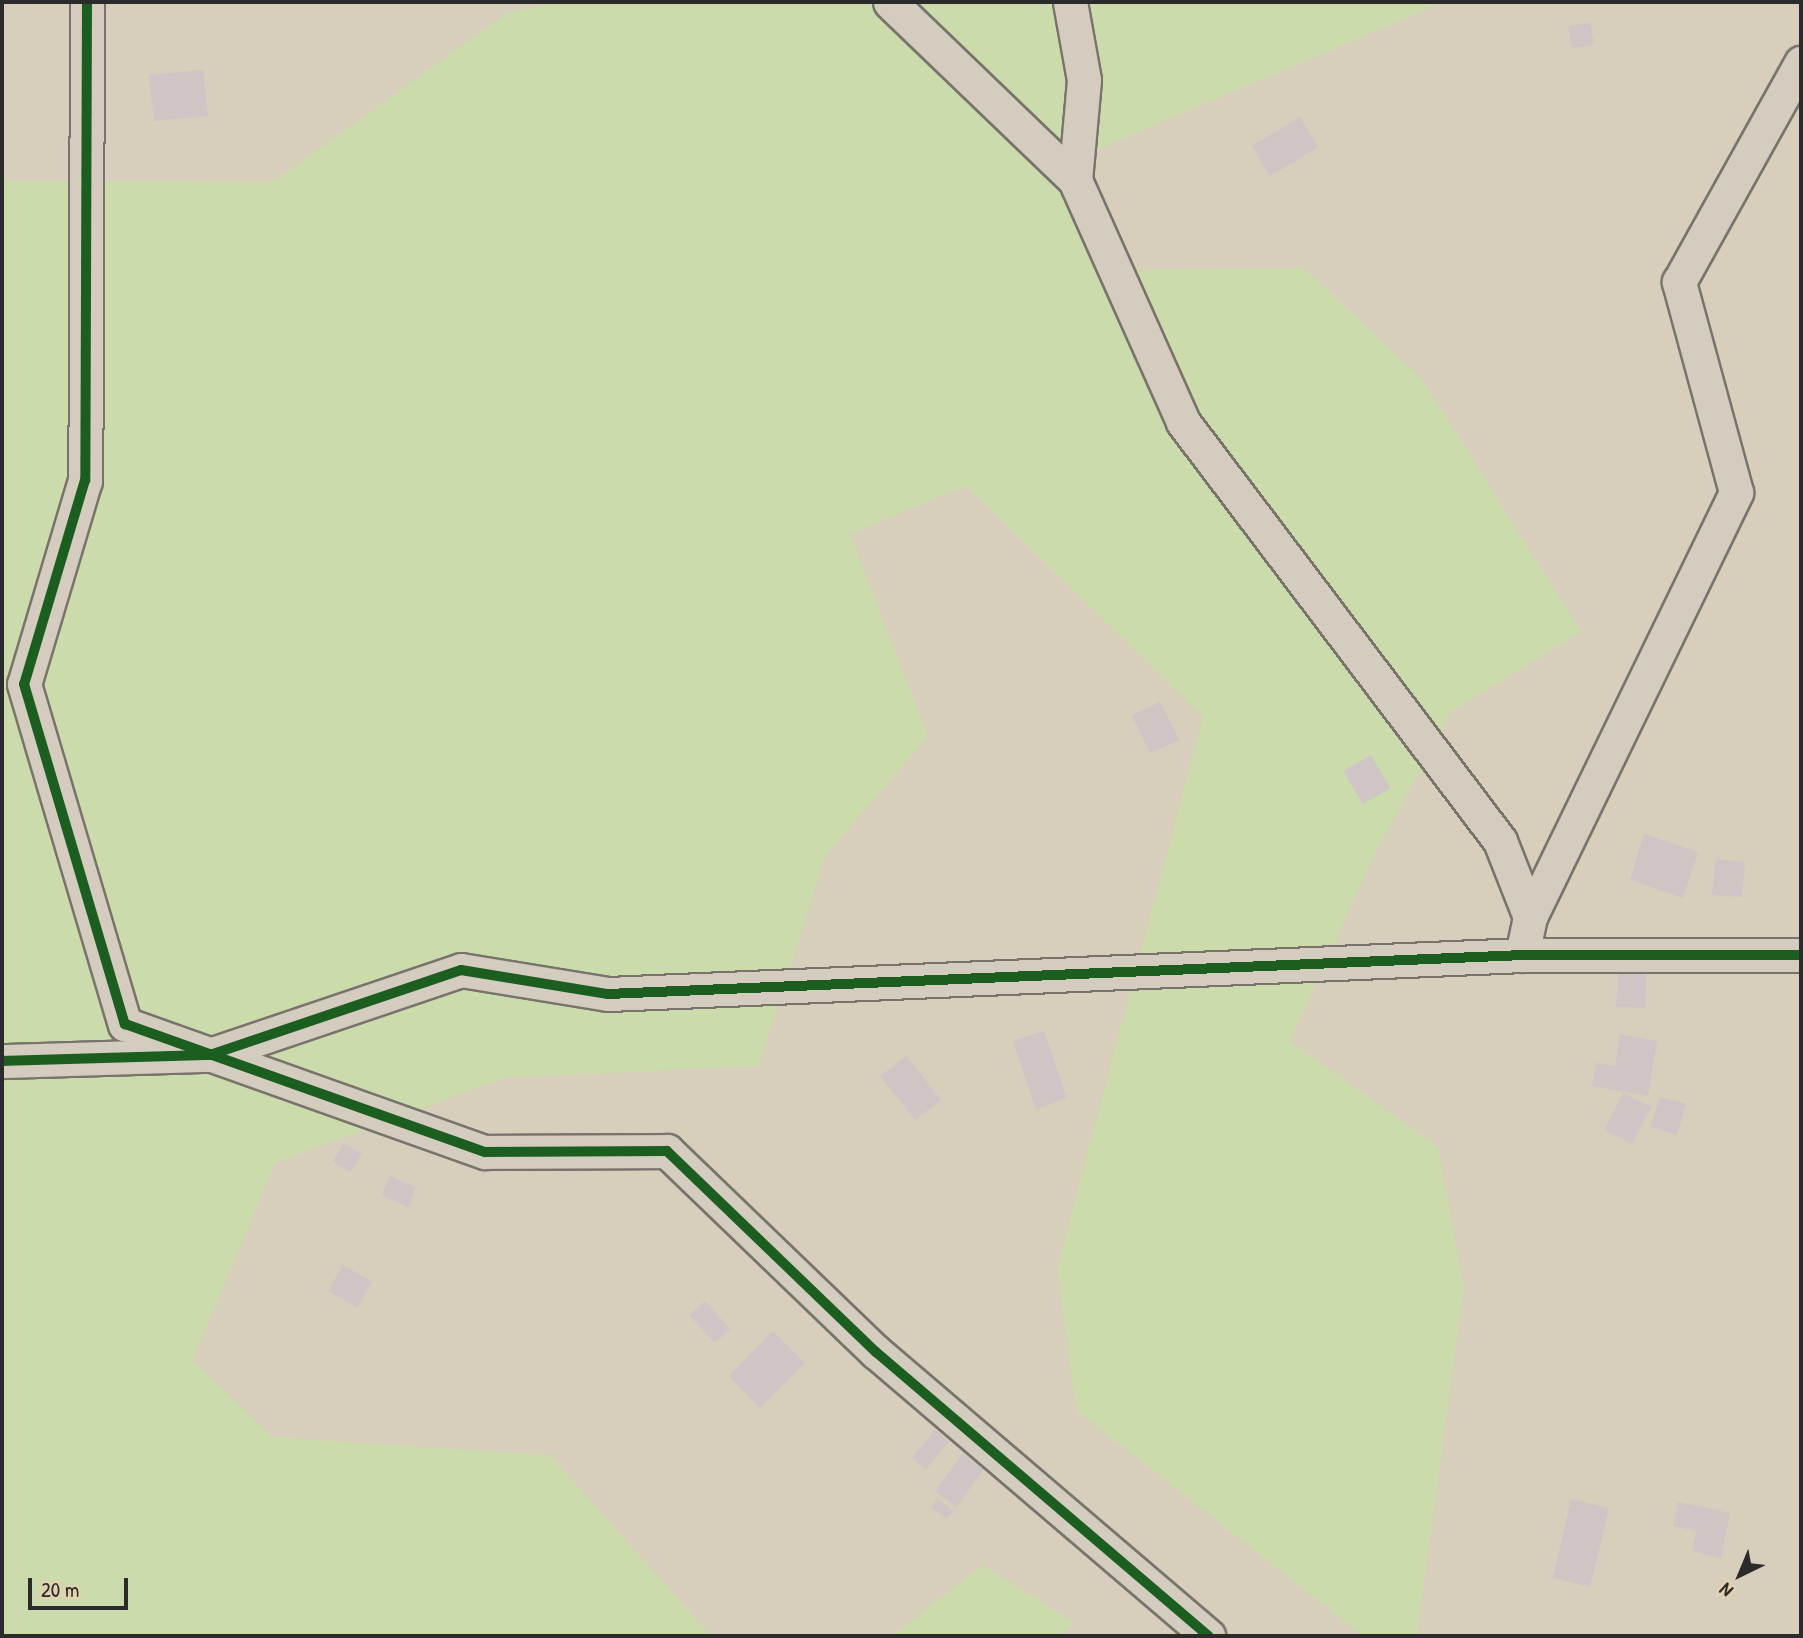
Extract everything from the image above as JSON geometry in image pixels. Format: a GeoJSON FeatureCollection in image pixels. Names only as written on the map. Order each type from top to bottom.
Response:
{"type":"FeatureCollection","features":[{"type":"Feature","properties":{"kind":"street"},"geometry":{"type":"LineString","coordinates":[[88,2],[85,480],[13,674],[125,1024],[485,1152],[667,1151],[876,1352],[1208,1636]]}},
{"type":"Feature","properties":{"kind":"street"},"geometry":{"type":"LineString","coordinates":[[890,2],[1076,180],[1183,422],[1500,841],[1530,917]]}},
{"type":"Feature","properties":{"kind":"street"},"geometry":{"type":"LineString","coordinates":[[1070,2],[1084,80],[1076,180]]}},
{"type":"Feature","properties":{"kind":"street"},"geometry":{"type":"LineString","coordinates":[[1522,955],[1530,917],[1736,492],[1679,282],[1801,63]]}},
{"type":"Feature","properties":{"kind":"street"},"geometry":{"type":"LineString","coordinates":[[2,1061],[210,1055],[461,970],[608,993],[1522,955],[1801,955]]}},
{"type":"Feature","properties":{"kind":"green space"},"geometry":{"type":"Polygon","coordinates":[[[560,2],[1444,2],[1071,161],[1132,270],[1304,268],[1423,380],[1581,632],[1451,712],[1372,860],[1290,1041],[1438,1147],[1464,1288],[1417,1636],[1363,1636],[1076,1410],[1057,1268],[1203,717],[966,486],[850,534],[928,736],[826,855],[759,1066],[504,1078],[275,1163],[193,1360],[272,1437],[550,1455],[711,1636],[2,1636],[2,181],[273,182],[507,13],[560,2]]]}},
{"type":"Feature","properties":{"kind":"green space"},"geometry":{"type":"Polygon","coordinates":[[[983,1565],[1075,1623],[1058,1636],[892,1636],[983,1565]]]}},
{"type":"Feature","properties":{"kind":"building"},"geometry":{"type":"Polygon","coordinates":[[[1590,23],[1594,45],[1572,48],[1568,26],[1590,23]]]}},
{"type":"Feature","properties":{"kind":"building"},"geometry":{"type":"Polygon","coordinates":[[[203,70],[208,116],[154,121],[149,75],[203,70]]]}},
{"type":"Feature","properties":{"kind":"building"},"geometry":{"type":"Polygon","coordinates":[[[1300,117],[1318,147],[1270,176],[1252,146],[1300,117]]]}},
{"type":"Feature","properties":{"kind":"building"},"geometry":{"type":"Polygon","coordinates":[[[1160,702],[1179,740],[1150,753],[1132,715],[1160,702]]]}},
{"type":"Feature","properties":{"kind":"building"},"geometry":{"type":"Polygon","coordinates":[[[1371,755],[1390,788],[1363,804],[1343,771],[1371,755]]]}},
{"type":"Feature","properties":{"kind":"building"},"geometry":{"type":"Polygon","coordinates":[[[1644,834],[1698,852],[1683,898],[1630,880],[1644,834]]]}},
{"type":"Feature","properties":{"kind":"building"},"geometry":{"type":"Polygon","coordinates":[[[1716,859],[1745,862],[1742,897],[1712,895],[1716,859]]]}},
{"type":"Feature","properties":{"kind":"building"},"geometry":{"type":"Polygon","coordinates":[[[1619,962],[1647,964],[1645,1008],[1616,1007],[1619,962]]]}},
{"type":"Feature","properties":{"kind":"building"},"geometry":{"type":"Polygon","coordinates":[[[1044,1031],[1067,1098],[1036,1109],[1013,1041],[1044,1031]]]}},
{"type":"Feature","properties":{"kind":"building"},"geometry":{"type":"Polygon","coordinates":[[[1620,1034],[1657,1041],[1648,1096],[1592,1086],[1596,1063],[1615,1066],[1620,1034]]]}},
{"type":"Feature","properties":{"kind":"building"},"geometry":{"type":"Polygon","coordinates":[[[907,1056],[941,1100],[915,1120],[880,1076],[907,1056]]]}},
{"type":"Feature","properties":{"kind":"building"},"geometry":{"type":"Polygon","coordinates":[[[1623,1093],[1651,1107],[1632,1144],[1604,1130],[1623,1093]]]}},
{"type":"Feature","properties":{"kind":"building"},"geometry":{"type":"Polygon","coordinates":[[[1660,1097],[1686,1104],[1677,1135],[1650,1127],[1660,1097]]]}},
{"type":"Feature","properties":{"kind":"building"},"geometry":{"type":"Polygon","coordinates":[[[344,1143],[362,1154],[350,1172],[333,1161],[344,1143]]]}},
{"type":"Feature","properties":{"kind":"building"},"geometry":{"type":"Polygon","coordinates":[[[390,1176],[416,1187],[408,1207],[382,1196],[390,1176]]]}},
{"type":"Feature","properties":{"kind":"building"},"geometry":{"type":"Polygon","coordinates":[[[343,1265],[372,1282],[357,1308],[328,1291],[343,1265]]]}},
{"type":"Feature","properties":{"kind":"building"},"geometry":{"type":"Polygon","coordinates":[[[705,1301],[730,1329],[715,1343],[689,1315],[705,1301]]]}},
{"type":"Feature","properties":{"kind":"building"},"geometry":{"type":"Polygon","coordinates":[[[773,1331],[805,1363],[760,1408],[729,1376],[773,1331]]]}},
{"type":"Feature","properties":{"kind":"building"},"geometry":{"type":"Polygon","coordinates":[[[935,1430],[949,1442],[926,1469],[912,1458],[935,1430]]]}},
{"type":"Feature","properties":{"kind":"building"},"geometry":{"type":"Polygon","coordinates":[[[963,1453],[984,1469],[956,1507],[935,1491],[963,1453]]]}},
{"type":"Feature","properties":{"kind":"building"},"geometry":{"type":"Polygon","coordinates":[[[938,1499],[953,1511],[947,1519],[931,1507],[938,1499]]]}},
{"type":"Feature","properties":{"kind":"building"},"geometry":{"type":"Polygon","coordinates":[[[1571,1499],[1609,1508],[1590,1587],[1553,1578],[1571,1499]]]}},
{"type":"Feature","properties":{"kind":"building"},"geometry":{"type":"Polygon","coordinates":[[[1678,1502],[1730,1513],[1721,1558],[1692,1551],[1697,1531],[1673,1526],[1678,1502]]]}},
{"type":"Feature","properties":{"kind":"cycle path"},"geometry":{"type":"LineString","coordinates":[[87,2],[85,480],[24,684],[125,1024],[485,1152],[667,1151],[876,1352],[1208,1636]]}},
{"type":"Feature","properties":{"kind":"cycle path"},"geometry":{"type":"LineString","coordinates":[[2,1061],[210,1055],[461,970],[608,994],[1522,955],[1801,955]]}}]}
